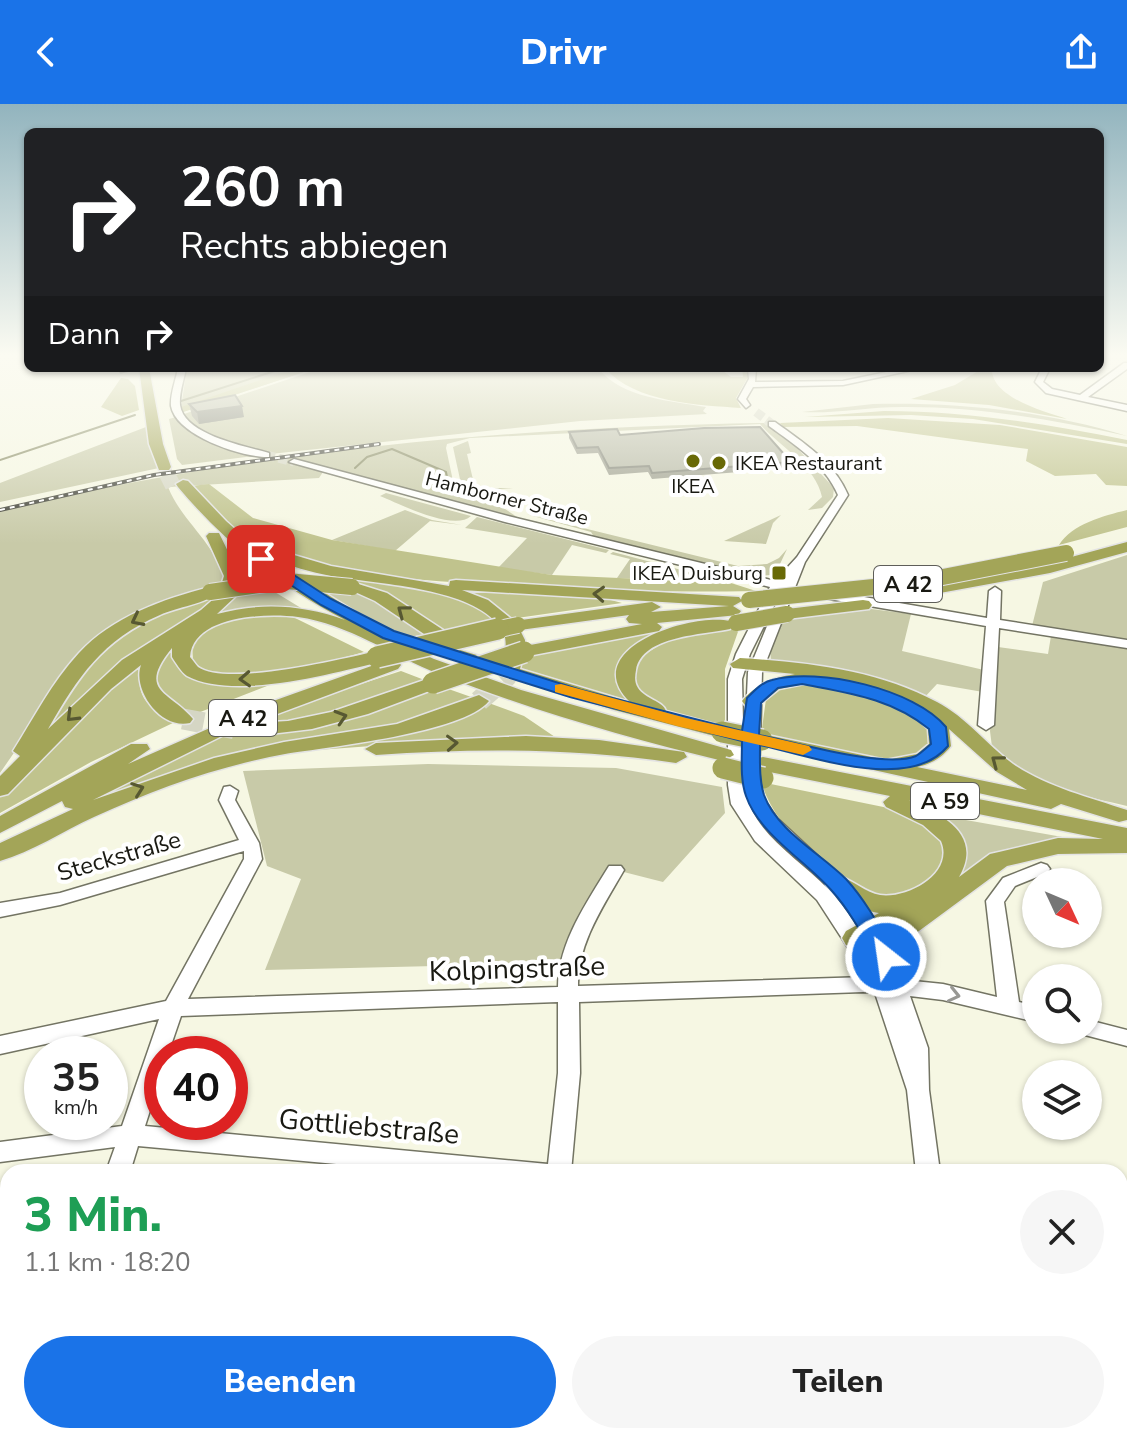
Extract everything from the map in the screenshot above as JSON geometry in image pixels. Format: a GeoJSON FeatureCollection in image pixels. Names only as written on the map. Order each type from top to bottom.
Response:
{"type":"FeatureCollection","features":[{"type":"Feature","properties":{"kind":"highway"},"geometry":{"type":"LineString","coordinates":[[152,419],[156,444],[169,466],[162,419]]}},
{"type":"Feature","properties":{"kind":"highway"},"geometry":{"type":"LineString","coordinates":[[178,485],[193,515],[312,594],[384,650],[550,696],[723,750],[763,759],[906,764],[924,759],[940,746],[938,727],[915,709],[893,699],[751,667]]}},
{"type":"Feature","properties":{"kind":"highway"},"geometry":{"type":"LineString","coordinates":[[221,535],[287,560],[452,592],[489,608],[511,629],[516,644],[514,649],[433,683],[326,722],[282,729],[236,729]]}},
{"type":"Feature","properties":{"kind":"highway"},"geometry":{"type":"LineString","coordinates":[[0,789],[129,664],[218,606],[230,591],[232,576],[221,535]]}},
{"type":"Feature","properties":{"kind":"highway","name":"A 42"},"geometry":{"type":"LineString","coordinates":[[740,610],[927,581],[1066,553],[1127,536]]}},
{"type":"Feature","properties":{"kind":"highway","name":"A 42"},"geometry":{"type":"LineString","coordinates":[[0,826],[67,786],[181,729],[384,650],[514,649],[624,610],[740,610],[907,594],[1083,560],[1127,547]]}},
{"type":"Feature","properties":{"kind":"highway"},"geometry":{"type":"LineString","coordinates":[[395,580],[787,614],[863,605],[907,594]]}},
{"type":"Feature","properties":{"kind":"highway"},"geometry":{"type":"LineString","coordinates":[[0,783],[15,766],[72,673],[102,641],[149,614],[210,592],[287,581],[352,587],[381,597],[428,630],[514,649],[683,723]]}},
{"type":"Feature","properties":{"kind":"highway"},"geometry":{"type":"LineString","coordinates":[[740,610],[514,649],[384,650],[281,675],[227,680],[190,669],[181,658],[181,648],[187,638],[215,620],[257,610],[310,615],[384,650],[477,691],[607,725],[763,759],[894,802],[1127,847]]}},
{"type":"Feature","properties":{"kind":"highway"},"geometry":{"type":"LineString","coordinates":[[723,750],[683,723],[648,706],[629,690],[625,679],[630,657],[641,648],[740,610]]}},
{"type":"Feature","properties":{"kind":"highway"},"geometry":{"type":"LineString","coordinates":[[177,633],[155,654],[146,678],[156,701],[183,719]]}},
{"type":"Feature","properties":{"kind":"highway","name":"A 42"},"geometry":{"type":"LineString","coordinates":[[0,846],[101,786],[174,749],[312,691],[384,650]]}},
{"type":"Feature","properties":{"kind":"highway"},"geometry":{"type":"LineString","coordinates":[[751,667],[854,680],[910,697],[945,716],[1015,774],[1125,823]]}},
{"type":"Feature","properties":{"kind":"highway"},"geometry":{"type":"LineString","coordinates":[[752,701],[773,684],[802,679]]}},
{"type":"Feature","properties":{"kind":"highway"},"geometry":{"type":"LineString","coordinates":[[0,853],[104,802],[180,775],[258,754],[388,734],[453,715],[483,688],[578,725],[681,758]]}},
{"type":"Feature","properties":{"kind":"highway"},"geometry":{"type":"LineString","coordinates":[[180,775],[289,756],[492,741],[589,743],[681,758],[723,750]]}},
{"type":"Feature","properties":{"kind":"highway","name":"A 59"},"geometry":{"type":"LineString","coordinates":[[763,759],[1125,823]]}},
{"type":"Feature","properties":{"kind":"highway"},"geometry":{"type":"LineString","coordinates":[[860,762],[1125,823]]}},
{"type":"Feature","properties":{"kind":"highway"},"geometry":{"type":"LineString","coordinates":[[876,940],[917,899],[948,875],[957,852],[951,837],[939,824],[894,802]]}},
{"type":"Feature","properties":{"kind":"highway"},"geometry":{"type":"LineString","coordinates":[[876,940],[999,860],[1058,846],[1127,847]]}},
{"type":"Feature","properties":{"kind":"highway"},"geometry":{"type":"LineString","coordinates":[[839,885],[876,904],[917,899]]}},
{"type":"Feature","properties":{"kind":"street"},"geometry":{"type":"LineString","coordinates":[[182,419],[186,424],[218,441],[266,455]]}},
{"type":"Feature","properties":{"kind":"street"},"geometry":{"type":"LineString","coordinates":[[772,424],[811,455],[840,486],[843,495],[782,590],[751,667],[751,781],[756,799],[777,828],[839,885],[876,940],[917,1048],[918,1090],[927,1164]]}},
{"type":"Feature","properties":{"kind":"street","name":"Hamborner Straße"},"geometry":{"type":"LineString","coordinates":[[294,462],[782,590],[1127,644]]}},
{"type":"Feature","properties":{"kind":"street"},"geometry":{"type":"LineString","coordinates":[[986,725],[990,622],[995,591]]}},
{"type":"Feature","properties":{"kind":"street"},"geometry":{"type":"LineString","coordinates":[[751,667],[735,679],[739,804],[761,837],[876,940],[891,986]]}},
{"type":"Feature","properties":{"kind":"street"},"geometry":{"type":"LineString","coordinates":[[121,1164],[173,1008],[253,859],[250,843],[227,800],[230,791]]}},
{"type":"Feature","properties":{"kind":"street","name":"Steckstraße"},"geometry":{"type":"LineString","coordinates":[[0,910],[60,899],[250,843]]}},
{"type":"Feature","properties":{"kind":"street"},"geometry":{"type":"LineString","coordinates":[[560,1164],[569,1073],[568,972],[583,926],[615,870]]}},
{"type":"Feature","properties":{"kind":"street"},"geometry":{"type":"LineString","coordinates":[[1009,1007],[995,901],[1009,882],[1022,877]]}},
{"type":"Feature","properties":{"kind":"street","name":"Kolpingstraße"},"geometry":{"type":"LineString","coordinates":[[0,1045],[173,1008],[570,993],[891,986],[943,992],[1022,1010]]}},
{"type":"Feature","properties":{"kind":"street"},"geometry":{"type":"LineString","coordinates":[[1102,1032],[1127,1038]]}},
{"type":"Feature","properties":{"kind":"street","name":"Gottliebstraße"},"geometry":{"type":"LineString","coordinates":[[0,1152],[131,1135],[452,1164]]}},
{"type":"Feature","properties":{"kind":"green space"},"geometry":{"type":"Polygon","coordinates":[[[169,419],[177,419],[185,427],[261,455],[182,465],[177,459],[169,419]]]}},
{"type":"Feature","properties":{"kind":"green space"},"geometry":{"type":"Polygon","coordinates":[[[186,419],[625,419],[270,454],[208,436],[186,419]]]}},
{"type":"Feature","properties":{"kind":"green space"},"geometry":{"type":"Polygon","coordinates":[[[897,419],[1000,425],[1127,447],[1127,486],[1106,485],[1096,474],[1055,476],[1026,461],[1028,449],[857,426],[783,427],[780,423],[897,419]]]}},
{"type":"Feature","properties":{"kind":"green space"},"geometry":{"type":"Polygon","coordinates":[[[966,419],[993,419],[1067,429],[1127,440],[1127,444],[966,419]]]}},
{"type":"Feature","properties":{"kind":"green space"},"geometry":{"type":"Polygon","coordinates":[[[1035,419],[1065,420],[1127,436],[1035,419]]]}},
{"type":"Feature","properties":{"kind":"green space"},"geometry":{"type":"Polygon","coordinates":[[[764,423],[797,448],[834,488],[833,497],[822,508],[808,510],[822,497],[818,486],[805,466],[760,424],[470,438],[447,444],[456,495],[502,507],[520,519],[292,462],[323,472],[319,478],[168,487],[216,559],[225,586],[29,731],[0,773],[0,511],[189,472],[379,446],[475,437],[571,430],[764,423]]]}},
{"type":"Feature","properties":{"kind":"green space"},"geometry":{"type":"Polygon","coordinates":[[[146,427],[159,468],[0,502],[0,483],[146,427]]]}},
{"type":"Feature","properties":{"kind":"green space"},"geometry":{"type":"Polygon","coordinates":[[[468,441],[471,453],[467,454],[475,488],[513,488],[488,490],[478,498],[463,493],[453,447],[468,441]]]}},
{"type":"Feature","properties":{"kind":"green space"},"geometry":{"type":"Polygon","coordinates":[[[209,484],[253,518],[332,540],[552,575],[731,583],[756,591],[573,589],[346,571],[277,554],[242,534],[191,486],[209,484]]]}},
{"type":"Feature","properties":{"kind":"green space"},"geometry":{"type":"Polygon","coordinates":[[[386,493],[471,516],[463,520],[440,519],[380,496],[386,493]]]}},
{"type":"Feature","properties":{"kind":"green space"},"geometry":{"type":"Polygon","coordinates":[[[405,510],[432,520],[462,525],[430,521],[395,551],[332,540],[405,510]]]}},
{"type":"Feature","properties":{"kind":"green space"},"geometry":{"type":"Polygon","coordinates":[[[1127,510],[1127,527],[1059,545],[1080,526],[1127,510]]]}},
{"type":"Feature","properties":{"kind":"green space"},"geometry":{"type":"Polygon","coordinates":[[[526,514],[738,566],[767,564],[787,549],[770,575],[758,576],[594,537],[591,532],[526,514]]]}},
{"type":"Feature","properties":{"kind":"green space"},"geometry":{"type":"Polygon","coordinates":[[[781,515],[773,523],[766,544],[724,541],[781,515]]]}},
{"type":"Feature","properties":{"kind":"green space"},"geometry":{"type":"Polygon","coordinates":[[[477,517],[609,550],[606,553],[572,545],[552,575],[498,568],[527,538],[465,528],[477,517]]]}},
{"type":"Feature","properties":{"kind":"green space"},"geometry":{"type":"Polygon","coordinates":[[[613,552],[731,583],[617,578],[630,559],[610,554],[613,552]]]}},
{"type":"Feature","properties":{"kind":"green space"},"geometry":{"type":"Polygon","coordinates":[[[1127,555],[1127,641],[1032,626],[1043,582],[1127,555]]]}},
{"type":"Feature","properties":{"kind":"green space"},"geometry":{"type":"Polygon","coordinates":[[[352,577],[446,595],[499,621],[439,633],[355,584],[352,577]]]}},
{"type":"Feature","properties":{"kind":"green space"},"geometry":{"type":"Polygon","coordinates":[[[305,584],[362,592],[430,636],[411,639],[387,631],[305,584]]]}},
{"type":"Feature","properties":{"kind":"green space"},"geometry":{"type":"Polygon","coordinates":[[[441,585],[596,596],[622,603],[510,619],[441,585]]]}},
{"type":"Feature","properties":{"kind":"green space"},"geometry":{"type":"Polygon","coordinates":[[[265,586],[301,608],[211,616],[232,597],[265,586]]]}},
{"type":"Feature","properties":{"kind":"green space"},"geometry":{"type":"Polygon","coordinates":[[[223,593],[219,599],[95,684],[42,736],[75,683],[117,638],[153,616],[223,593]]]}},
{"type":"Feature","properties":{"kind":"green space"},"geometry":{"type":"Polygon","coordinates":[[[863,608],[911,614],[902,651],[984,670],[983,692],[937,684],[923,699],[771,660],[770,650],[784,619],[863,608]]]}},
{"type":"Feature","properties":{"kind":"green space"},"geometry":{"type":"Polygon","coordinates":[[[253,615],[293,617],[364,652],[301,668],[250,676],[207,671],[193,661],[192,645],[204,633],[227,621],[253,615]]]}},
{"type":"Feature","properties":{"kind":"green space"},"geometry":{"type":"Polygon","coordinates":[[[699,625],[668,632],[620,668],[646,709],[518,670],[525,657],[643,632],[699,625]]]}},
{"type":"Feature","properties":{"kind":"green space"},"geometry":{"type":"Polygon","coordinates":[[[740,626],[725,669],[725,728],[661,708],[637,691],[634,667],[655,648],[696,633],[740,626]]]}},
{"type":"Feature","properties":{"kind":"green space"},"geometry":{"type":"Polygon","coordinates":[[[185,633],[174,655],[181,669],[280,681],[190,716],[155,688],[154,665],[185,633]]]}},
{"type":"Feature","properties":{"kind":"green space"},"geometry":{"type":"Polygon","coordinates":[[[1051,636],[1127,648],[1127,806],[1072,792],[1038,779],[1006,760],[992,747],[990,731],[998,647],[1048,654],[1051,636]]]}},
{"type":"Feature","properties":{"kind":"green space"},"geometry":{"type":"Polygon","coordinates":[[[145,658],[140,681],[144,697],[155,710],[175,722],[91,762],[0,813],[0,795],[57,737],[145,658]]]}},
{"type":"Feature","properties":{"kind":"green space"},"geometry":{"type":"Polygon","coordinates":[[[401,671],[427,681],[324,719],[246,726],[318,698],[401,671]]]}},
{"type":"Feature","properties":{"kind":"green space"},"geometry":{"type":"Polygon","coordinates":[[[806,682],[874,695],[906,707],[933,728],[931,752],[881,762],[761,736],[766,699],[778,689],[806,682]]]}},
{"type":"Feature","properties":{"kind":"green space"},"geometry":{"type":"Polygon","coordinates":[[[440,686],[474,698],[422,722],[296,744],[82,807],[166,761],[228,734],[282,733],[328,726],[440,686]]]}},
{"type":"Feature","properties":{"kind":"green space"},"geometry":{"type":"Polygon","coordinates":[[[486,702],[524,716],[555,737],[493,737],[304,751],[390,738],[435,727],[486,702]]]}},
{"type":"Feature","properties":{"kind":"green space"},"geometry":{"type":"Polygon","coordinates":[[[428,764],[616,768],[722,787],[725,813],[663,882],[608,868],[589,898],[559,963],[265,970],[301,879],[267,866],[243,771],[428,764]]]}},
{"type":"Feature","properties":{"kind":"green space"},"geometry":{"type":"Polygon","coordinates":[[[761,782],[908,812],[950,844],[941,870],[905,895],[885,901],[847,880],[811,853],[781,820],[761,782]]]}},
{"type":"Feature","properties":{"kind":"green space"},"geometry":{"type":"Polygon","coordinates":[[[932,814],[1070,839],[1034,845],[1004,855],[945,887],[932,814]]]}},
{"type":"Feature","properties":{"kind":"building","name":"IKEA"},"geometry":{"type":"Polygon","coordinates":[[[760,427],[791,462],[652,473],[649,466],[609,468],[598,447],[577,448],[569,432],[617,429],[620,435],[760,427]]]}},
{"type":"Feature","properties":{"kind":"waterway"},"geometry":{"type":"LineString","coordinates":[[0,460],[124,419]]}},
{"type":"Feature","properties":{"kind":"waterway"},"geometry":{"type":"LineString","coordinates":[[355,468],[367,457],[392,449],[446,472],[450,493]]}},
{"type":"Feature","properties":{"kind":"tunnel"},"geometry":{"type":"LineString","coordinates":[[765,419],[772,424]]}},
{"type":"Feature","properties":{"kind":"tunnel"},"geometry":{"type":"LineString","coordinates":[[266,455],[294,462]]}},
{"type":"Feature","properties":{"kind":"tunnel"},"geometry":{"type":"LineString","coordinates":[[164,467],[168,476]]}},
{"type":"Feature","properties":{"kind":"tunnel"},"geometry":{"type":"LineString","coordinates":[[168,476],[173,486]]}},
{"type":"Feature","properties":{"kind":"tunnel"},"geometry":{"type":"LineString","coordinates":[[479,701],[506,677],[512,667]]}},
{"type":"Feature","properties":{"kind":"tunnel"},"geometry":{"type":"LineString","coordinates":[[183,719],[236,729]]}},
{"type":"Feature","properties":{"kind":"railway"},"geometry":{"type":"LineString","coordinates":[[0,510],[154,475],[379,444]]}},
{"type":"Feature","properties":{"kind":"slow traffic"},"geometry":{"type":"LineString","coordinates":[[561,689],[683,723],[803,750]]}},
{"type":"Feature","properties":{"kind":"place","name":"IKEA"},"geometry":{"type":"Point","coordinates":[693,461]}},
{"type":"Feature","properties":{"kind":"place","name":"IKEA Restaurant"},"geometry":{"type":"Point","coordinates":[719,463]}},
{"type":"Feature","properties":{"kind":"place","name":"IKEA Duisburg"},"geometry":{"type":"Point","coordinates":[779,573]}},
{"type":"Feature","properties":{"kind":"route"},"geometry":{"type":"LineString","coordinates":[[261,559],[326,602],[389,634],[535,681],[683,723],[742,736],[762,740],[860,762],[906,764],[924,759],[940,746],[938,727],[915,709],[875,693],[802,679],[773,684],[752,701],[751,734],[751,757],[751,781],[756,799],[771,822],[839,885],[860,912],[886,957]]}}]}
